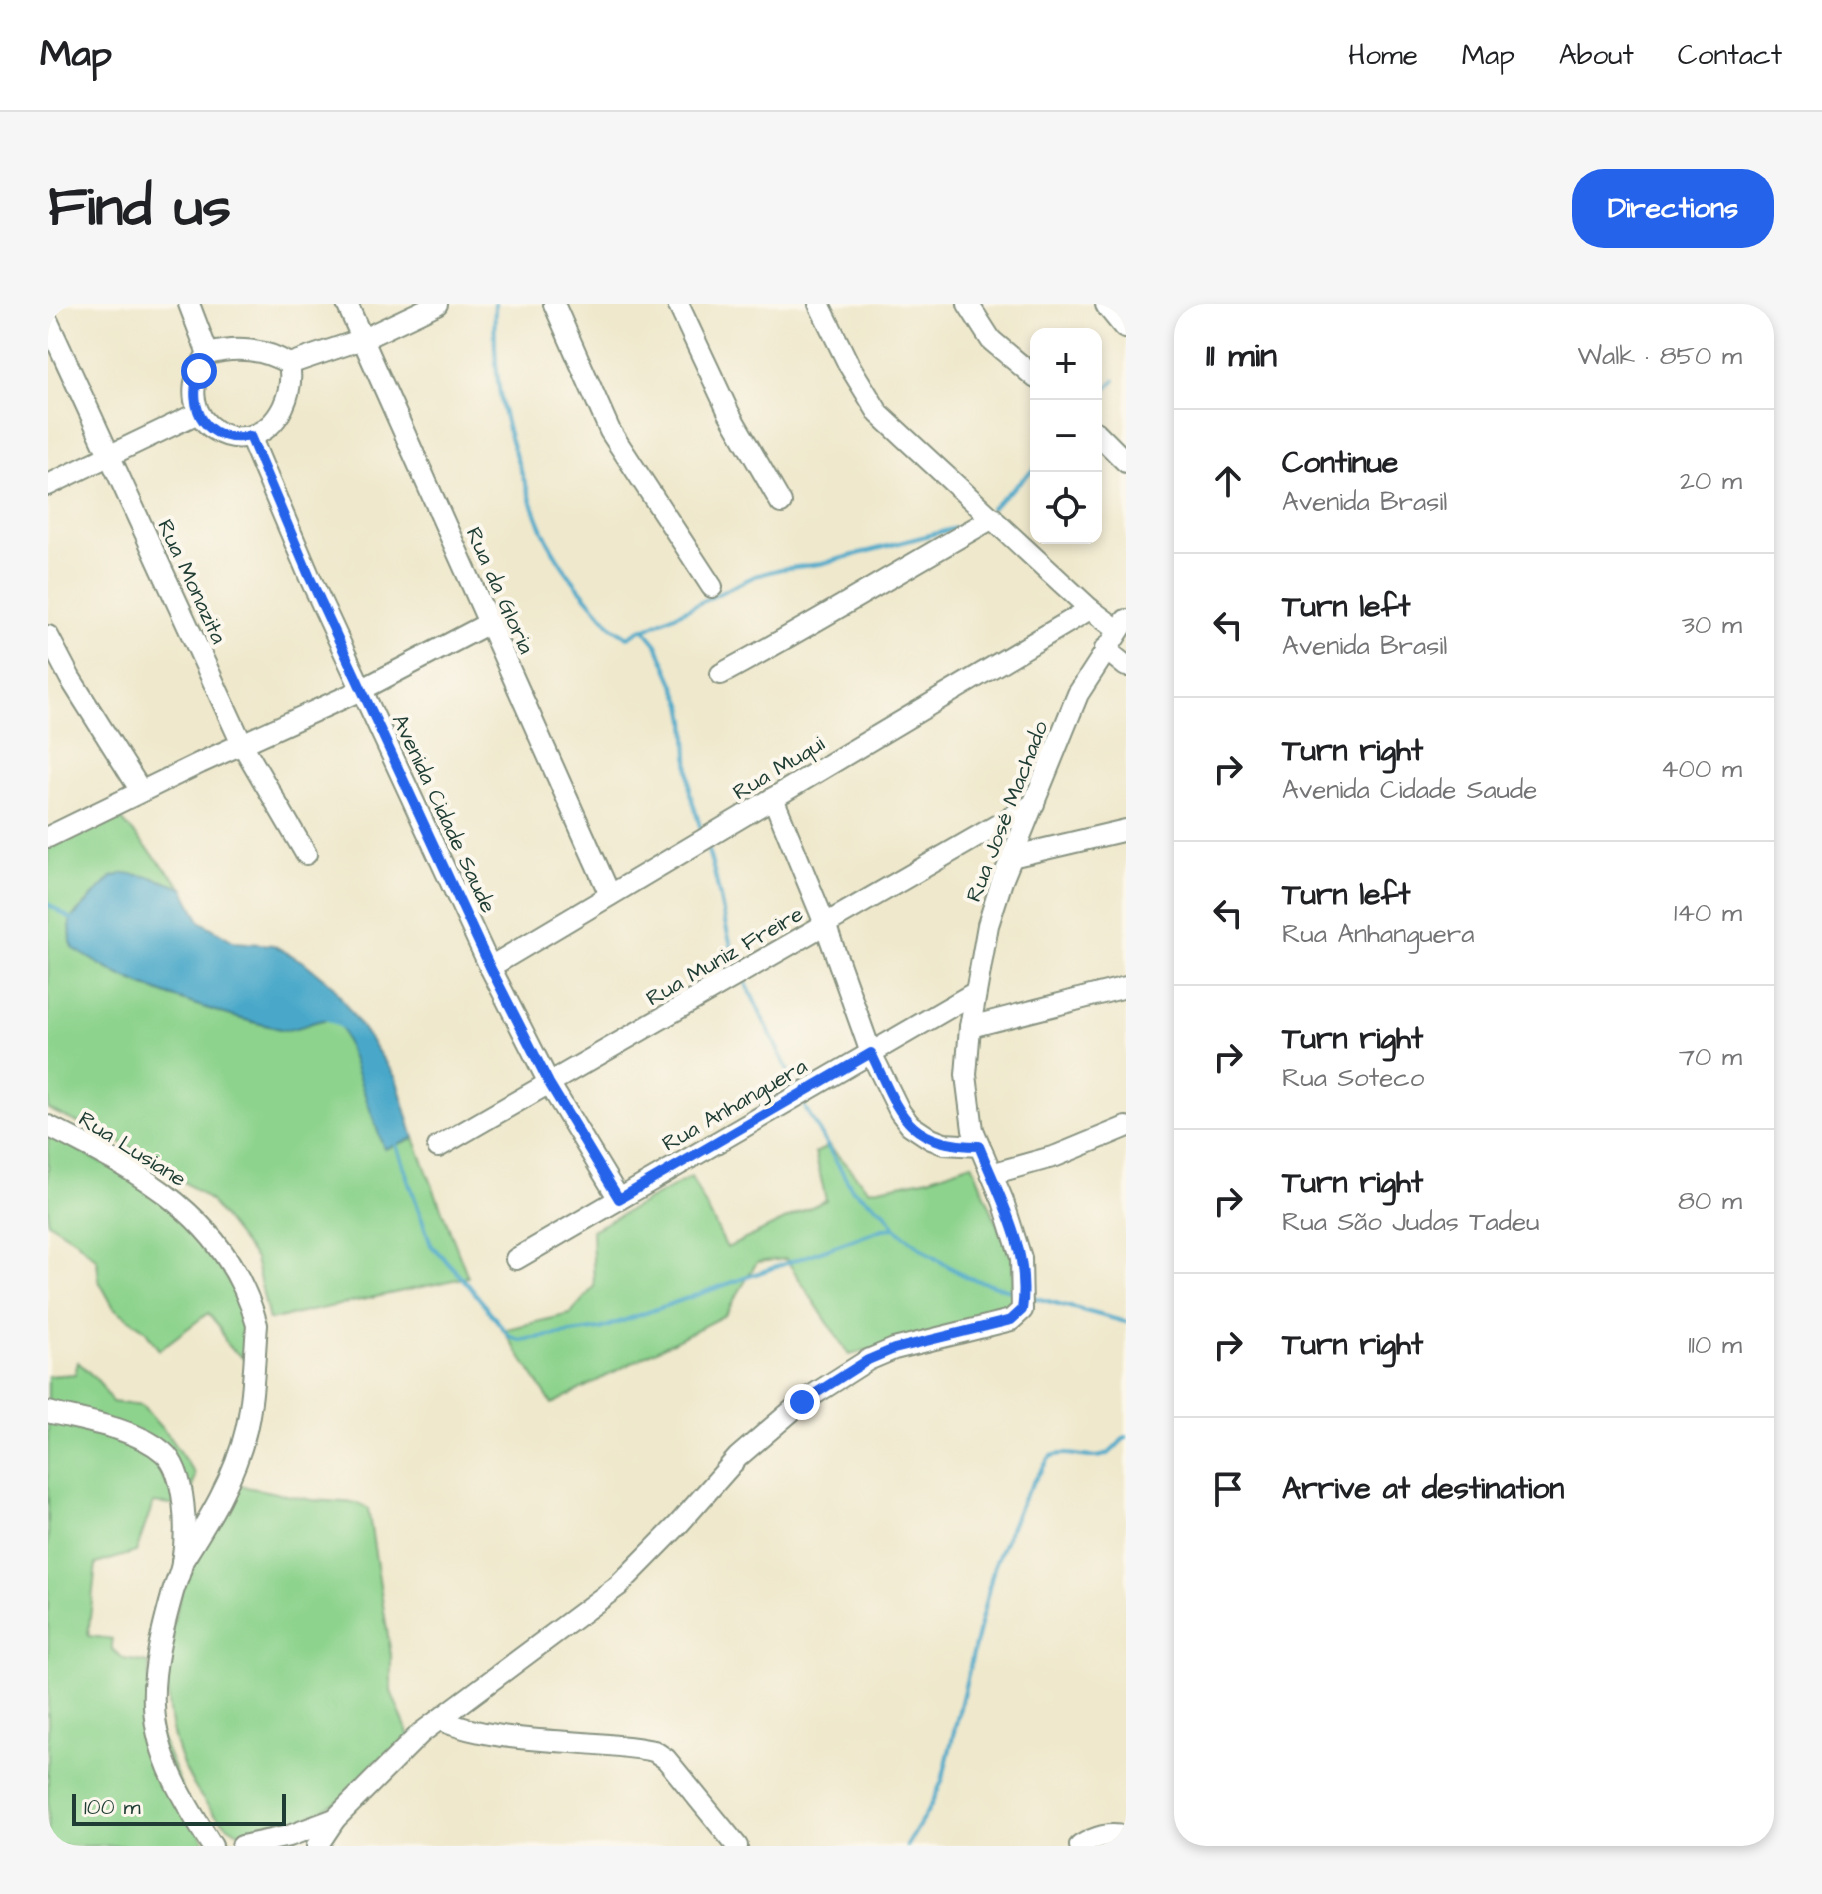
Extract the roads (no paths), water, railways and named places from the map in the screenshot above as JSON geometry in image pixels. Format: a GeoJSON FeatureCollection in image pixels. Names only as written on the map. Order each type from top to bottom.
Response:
{"type":"FeatureCollection","features":[{"type":"Feature","properties":{"kind":"main road"},"geometry":{"type":"LineString","coordinates":[[1109,304],[1126,325]]}},
{"type":"Feature","properties":{"kind":"street"},"geometry":{"type":"LineString","coordinates":[[189,304],[208,354],[196,381],[198,413],[203,423],[213,430],[239,437],[250,436],[269,426],[279,415],[286,399],[291,373],[289,364]]}},
{"type":"Feature","properties":{"kind":"street","name":"Rua da Gloria"},"geometry":{"type":"LineString","coordinates":[[347,304],[610,895]]}},
{"type":"Feature","properties":{"kind":"street"},"geometry":{"type":"LineString","coordinates":[[208,354],[226,349],[266,353],[289,364],[363,339],[437,304]]}},
{"type":"Feature","properties":{"kind":"street"},"geometry":{"type":"LineString","coordinates":[[554,304],[610,431],[712,587]]}},
{"type":"Feature","properties":{"kind":"street"},"geometry":{"type":"LineString","coordinates":[[678,304],[729,413],[781,503]]}},
{"type":"Feature","properties":{"kind":"street"},"geometry":{"type":"LineString","coordinates":[[819,304],[849,365],[879,414],[1090,609],[1122,625]]}},
{"type":"Feature","properties":{"kind":"street"},"geometry":{"type":"LineString","coordinates":[[968,304],[991,340],[1030,373]]}},
{"type":"Feature","properties":{"kind":"street","name":"Rua Monazita"},"geometry":{"type":"LineString","coordinates":[[48,322],[242,744],[306,854]]}},
{"type":"Feature","properties":{"kind":"street"},"geometry":{"type":"LineString","coordinates":[[48,485],[198,413]]}},
{"type":"Feature","properties":{"kind":"street","name":"Avenida Cidade Saude"},"geometry":{"type":"LineString","coordinates":[[250,436],[310,578],[490,967],[549,1083],[619,1199]]}},
{"type":"Feature","properties":{"kind":"street"},"geometry":{"type":"LineString","coordinates":[[1102,438],[1126,462]]}},
{"type":"Feature","properties":{"kind":"street"},"geometry":{"type":"LineString","coordinates":[[721,674],[993,518]]}},
{"type":"Feature","properties":{"kind":"street","name":"Rua Muqui"},"geometry":{"type":"LineString","coordinates":[[490,967],[1090,609]]}},
{"type":"Feature","properties":{"kind":"street"},"geometry":{"type":"LineString","coordinates":[[48,837],[361,690],[489,623]]}},
{"type":"Feature","properties":{"kind":"street","name":"Rua José Machado"},"geometry":{"type":"LineString","coordinates":[[440,1720],[618,1586],[738,1457],[802,1402],[868,1360],[894,1349],[1011,1320],[1022,1310],[1021,1258],[1011,1223],[973,1130],[966,1075],[970,1027],[988,925],[1011,857],[1067,718],[1105,649],[1122,625]]}},
{"type":"Feature","properties":{"kind":"street"},"geometry":{"type":"LineString","coordinates":[[48,636],[70,678],[141,791]]}},
{"type":"Feature","properties":{"kind":"street"},"geometry":{"type":"LineString","coordinates":[[1105,649],[1126,666]]}},
{"type":"Feature","properties":{"kind":"street"},"geometry":{"type":"LineString","coordinates":[[773,798],[825,924],[871,1053],[900,1112],[921,1134],[944,1144],[979,1146]]}},
{"type":"Feature","properties":{"kind":"street","name":"Rua Muniz Freire"},"geometry":{"type":"LineString","coordinates":[[438,1147],[1034,804]]}},
{"type":"Feature","properties":{"kind":"street"},"geometry":{"type":"LineString","coordinates":[[1011,857],[1126,830]]}},
{"type":"Feature","properties":{"kind":"street"},"geometry":{"type":"LineString","coordinates":[[970,1027],[1126,987]]}},
{"type":"Feature","properties":{"kind":"street","name":"Rua Anhanguera"},"geometry":{"type":"LineString","coordinates":[[516,1259],[976,992]]}},
{"type":"Feature","properties":{"kind":"street","name":"Rua Lusiane"},"geometry":{"type":"LineString","coordinates":[[48,1126],[136,1173],[191,1214],[223,1252],[242,1284],[257,1325],[249,1413],[242,1448],[210,1519],[182,1562]]}},
{"type":"Feature","properties":{"kind":"street"},"geometry":{"type":"LineString","coordinates":[[991,1174],[1056,1156],[1126,1127]]}},
{"type":"Feature","properties":{"kind":"street"},"geometry":{"type":"LineString","coordinates":[[48,1412],[135,1436],[165,1453],[184,1493],[182,1562],[163,1634],[154,1706],[156,1732],[176,1785],[212,1846]]}},
{"type":"Feature","properties":{"kind":"street"},"geometry":{"type":"LineString","coordinates":[[317,1846],[335,1819],[421,1733],[440,1720],[490,1734],[654,1751],[666,1759],[737,1846]]}},
{"type":"Feature","properties":{"kind":"street"},"geometry":{"type":"LineString","coordinates":[[242,1846],[265,1844],[335,1819]]}},
{"type":"Feature","properties":{"kind":"street"},"geometry":{"type":"LineString","coordinates":[[1080,1846],[1093,1838],[1107,1835],[1126,1837]]}},
{"type":"Feature","properties":{"kind":"water"},"geometry":{"type":"Polygon","coordinates":[[[125,873],[151,877],[183,888],[200,921],[235,942],[273,945],[305,963],[333,986],[396,1078],[414,1138],[384,1149],[340,1024],[326,1020],[281,1029],[242,1019],[140,984],[74,949],[70,920],[112,877],[125,873]]]}},
{"type":"Feature","properties":{"kind":"waterway"},"geometry":{"type":"LineString","coordinates":[[495,304],[495,353],[500,397],[511,440],[539,520],[555,554],[575,582],[612,627],[628,637],[755,576],[820,564],[956,528]]}},
{"type":"Feature","properties":{"kind":"waterway"},"geometry":{"type":"LineString","coordinates":[[1097,400],[1115,380]]}},
{"type":"Feature","properties":{"kind":"waterway"},"geometry":{"type":"LineString","coordinates":[[991,508],[1031,472]]}},
{"type":"Feature","properties":{"kind":"waterway"},"geometry":{"type":"LineString","coordinates":[[643,628],[657,645],[683,704],[690,793],[702,833]]}},
{"type":"Feature","properties":{"kind":"waterway"},"geometry":{"type":"LineString","coordinates":[[706,845],[739,968]]}},
{"type":"Feature","properties":{"kind":"waterway"},"geometry":{"type":"LineString","coordinates":[[48,904],[73,920]]}},
{"type":"Feature","properties":{"kind":"waterway"},"geometry":{"type":"LineString","coordinates":[[744,979],[797,1090]]}},
{"type":"Feature","properties":{"kind":"waterway"},"geometry":{"type":"LineString","coordinates":[[327,1018],[343,1027]]}},
{"type":"Feature","properties":{"kind":"waterway"},"geometry":{"type":"LineString","coordinates":[[802,1102],[852,1189],[885,1212],[895,1228],[966,1277],[1013,1291]]}},
{"type":"Feature","properties":{"kind":"waterway"},"geometry":{"type":"LineString","coordinates":[[395,1142],[431,1245],[467,1283],[510,1337],[520,1340],[600,1329],[883,1229],[895,1228]]}},
{"type":"Feature","properties":{"kind":"waterway"},"geometry":{"type":"LineString","coordinates":[[1029,1296],[1126,1322]]}},
{"type":"Feature","properties":{"kind":"waterway"},"geometry":{"type":"LineString","coordinates":[[907,1846],[942,1781],[994,1567],[1023,1498],[1050,1457],[1064,1454],[1100,1456],[1110,1452],[1126,1437]]}}]}
